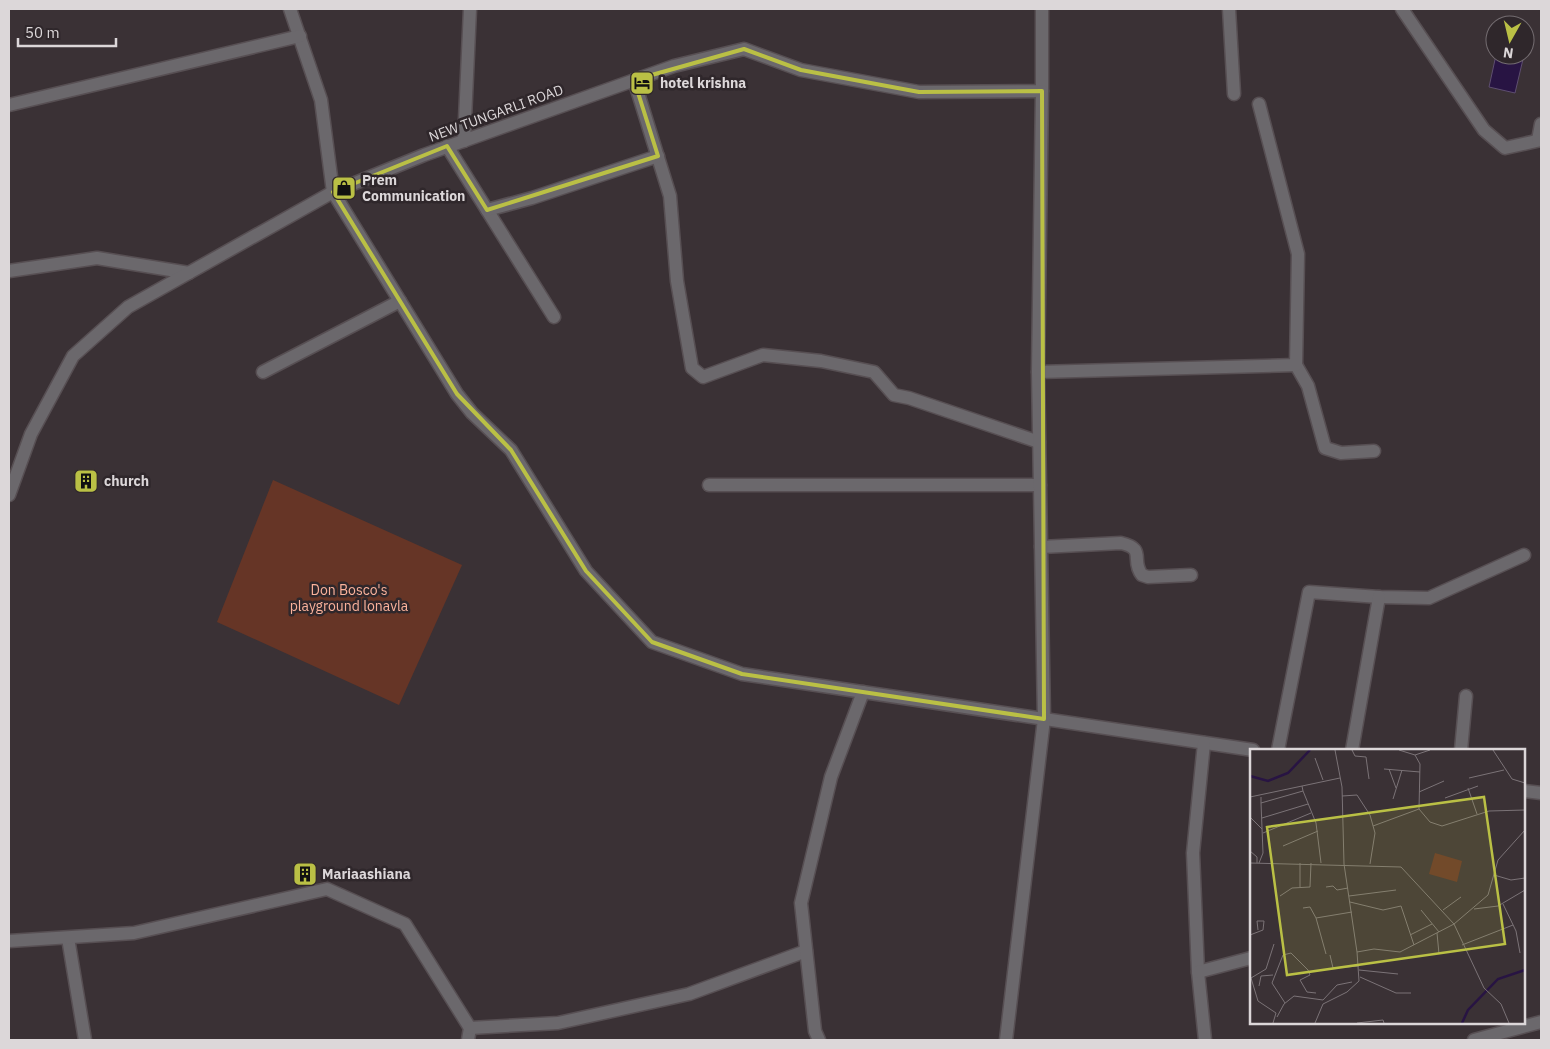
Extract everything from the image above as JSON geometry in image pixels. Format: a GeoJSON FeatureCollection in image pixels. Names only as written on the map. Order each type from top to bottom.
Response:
{"type":"FeatureCollection","features":[{"type":"Feature","properties":{"kind":"street"},"geometry":{"type":"LineString","coordinates":[[290,9],[321,100],[333,192],[458,394],[472,413],[511,450],[586,572],[652,642],[742,674],[1250,750]]}},
{"type":"Feature","properties":{"kind":"street"},"geometry":{"type":"LineString","coordinates":[[464,140],[470,9]]}},
{"type":"Feature","properties":{"kind":"street"},"geometry":{"type":"LineString","coordinates":[[1006,1040],[1044,719],[1038,372],[1042,9]]}},
{"type":"Feature","properties":{"kind":"street"},"geometry":{"type":"LineString","coordinates":[[1229,9],[1234,94]]}},
{"type":"Feature","properties":{"kind":"street"},"geometry":{"type":"LineString","coordinates":[[1402,9],[1484,130],[1505,148],[1540,140],[1541,124]]}},
{"type":"Feature","properties":{"kind":"street"},"geometry":{"type":"LineString","coordinates":[[9,105],[300,36]]}},
{"type":"Feature","properties":{"kind":"street","name":"NEW TUNGARLI ROAD"},"geometry":{"type":"LineString","coordinates":[[9,494],[31,434],[73,356],[128,307],[333,192],[447,146],[674,66],[744,49],[801,70],[919,92],[1042,92]]}},
{"type":"Feature","properties":{"kind":"street"},"geometry":{"type":"LineString","coordinates":[[634,80],[670,196],[678,280],[692,368],[703,377],[763,356],[821,360],[874,372],[894,395],[909,398],[1039,442]]}},
{"type":"Feature","properties":{"kind":"street"},"geometry":{"type":"LineString","coordinates":[[1259,104],[1298,254],[1296,365],[1308,386],[1325,448],[1341,453],[1374,451]]}},
{"type":"Feature","properties":{"kind":"street"},"geometry":{"type":"LineString","coordinates":[[447,146],[554,317]]}},
{"type":"Feature","properties":{"kind":"street"},"geometry":{"type":"LineString","coordinates":[[487,210],[532,198],[658,156]]}},
{"type":"Feature","properties":{"kind":"street"},"geometry":{"type":"LineString","coordinates":[[9,272],[97,258],[189,274]]}},
{"type":"Feature","properties":{"kind":"street"},"geometry":{"type":"LineString","coordinates":[[263,372],[400,301]]}},
{"type":"Feature","properties":{"kind":"street"},"geometry":{"type":"LineString","coordinates":[[1038,372],[1296,365]]}},
{"type":"Feature","properties":{"kind":"street"},"geometry":{"type":"LineString","coordinates":[[709,485],[1040,485]]}},
{"type":"Feature","properties":{"kind":"street"},"geometry":{"type":"LineString","coordinates":[[1041,547],[1121,543],[1132,545],[1136,549],[1137,566],[1142,575],[1148,577],[1190,575]]}},
{"type":"Feature","properties":{"kind":"street"},"geometry":{"type":"LineString","coordinates":[[1278,749],[1309,592],[1379,597],[1430,598],[1524,555]]}},
{"type":"Feature","properties":{"kind":"street"},"geometry":{"type":"LineString","coordinates":[[1352,749],[1379,597]]}},
{"type":"Feature","properties":{"kind":"street"},"geometry":{"type":"LineString","coordinates":[[820,1040],[815,1031],[801,903],[831,777],[863,692]]}},
{"type":"Feature","properties":{"kind":"street"},"geometry":{"type":"LineString","coordinates":[[1461,749],[1466,696]]}},
{"type":"Feature","properties":{"kind":"street"},"geometry":{"type":"LineString","coordinates":[[1204,743],[1193,853],[1198,972],[1206,1040]]}},
{"type":"Feature","properties":{"kind":"street"},"geometry":{"type":"LineString","coordinates":[[1525,791],[1541,794]]}},
{"type":"Feature","properties":{"kind":"street"},"geometry":{"type":"LineString","coordinates":[[9,942],[134,933],[327,889],[405,924],[469,1034],[558,1023],[680,996],[806,951]]}},
{"type":"Feature","properties":{"kind":"street"},"geometry":{"type":"LineString","coordinates":[[68,938],[85,1040]]}},
{"type":"Feature","properties":{"kind":"street"},"geometry":{"type":"LineString","coordinates":[[1198,972],[1250,958]]}},
{"type":"Feature","properties":{"kind":"street"},"geometry":{"type":"LineString","coordinates":[[1474,1040],[1541,1022]]}},
{"type":"Feature","properties":{"kind":"highlighted area"},"geometry":{"type":"Polygon","coordinates":[[[744,49],[801,70],[919,92],[1042,91],[1044,719],[742,674],[652,642],[586,571],[511,450],[457,394],[333,192],[447,146],[487,210],[658,156],[634,80],[744,49]]]}},
{"type":"Feature","properties":{"kind":"green space","name":"Don Bosco's playground lonavla"},"geometry":{"type":"Polygon","coordinates":[[[273,480],[462,565],[399,705],[217,622],[273,480]]]}},
{"type":"Feature","properties":{"kind":"shaded area"},"geometry":{"type":"Polygon","coordinates":[[[1494,65],[1522,65],[1515,93],[1489,87],[1494,65]]]}},
{"type":"Feature","properties":{"kind":"place","name":"hotel krishna"},"geometry":{"type":"Point","coordinates":[642,83]}},
{"type":"Feature","properties":{"kind":"place","name":"Prem Communication"},"geometry":{"type":"Point","coordinates":[344,188]}},
{"type":"Feature","properties":{"kind":"place","name":"church"},"geometry":{"type":"Point","coordinates":[86,481]}},
{"type":"Feature","properties":{"kind":"place","name":"Mariaashiana"},"geometry":{"type":"Point","coordinates":[305,874]}}]}
